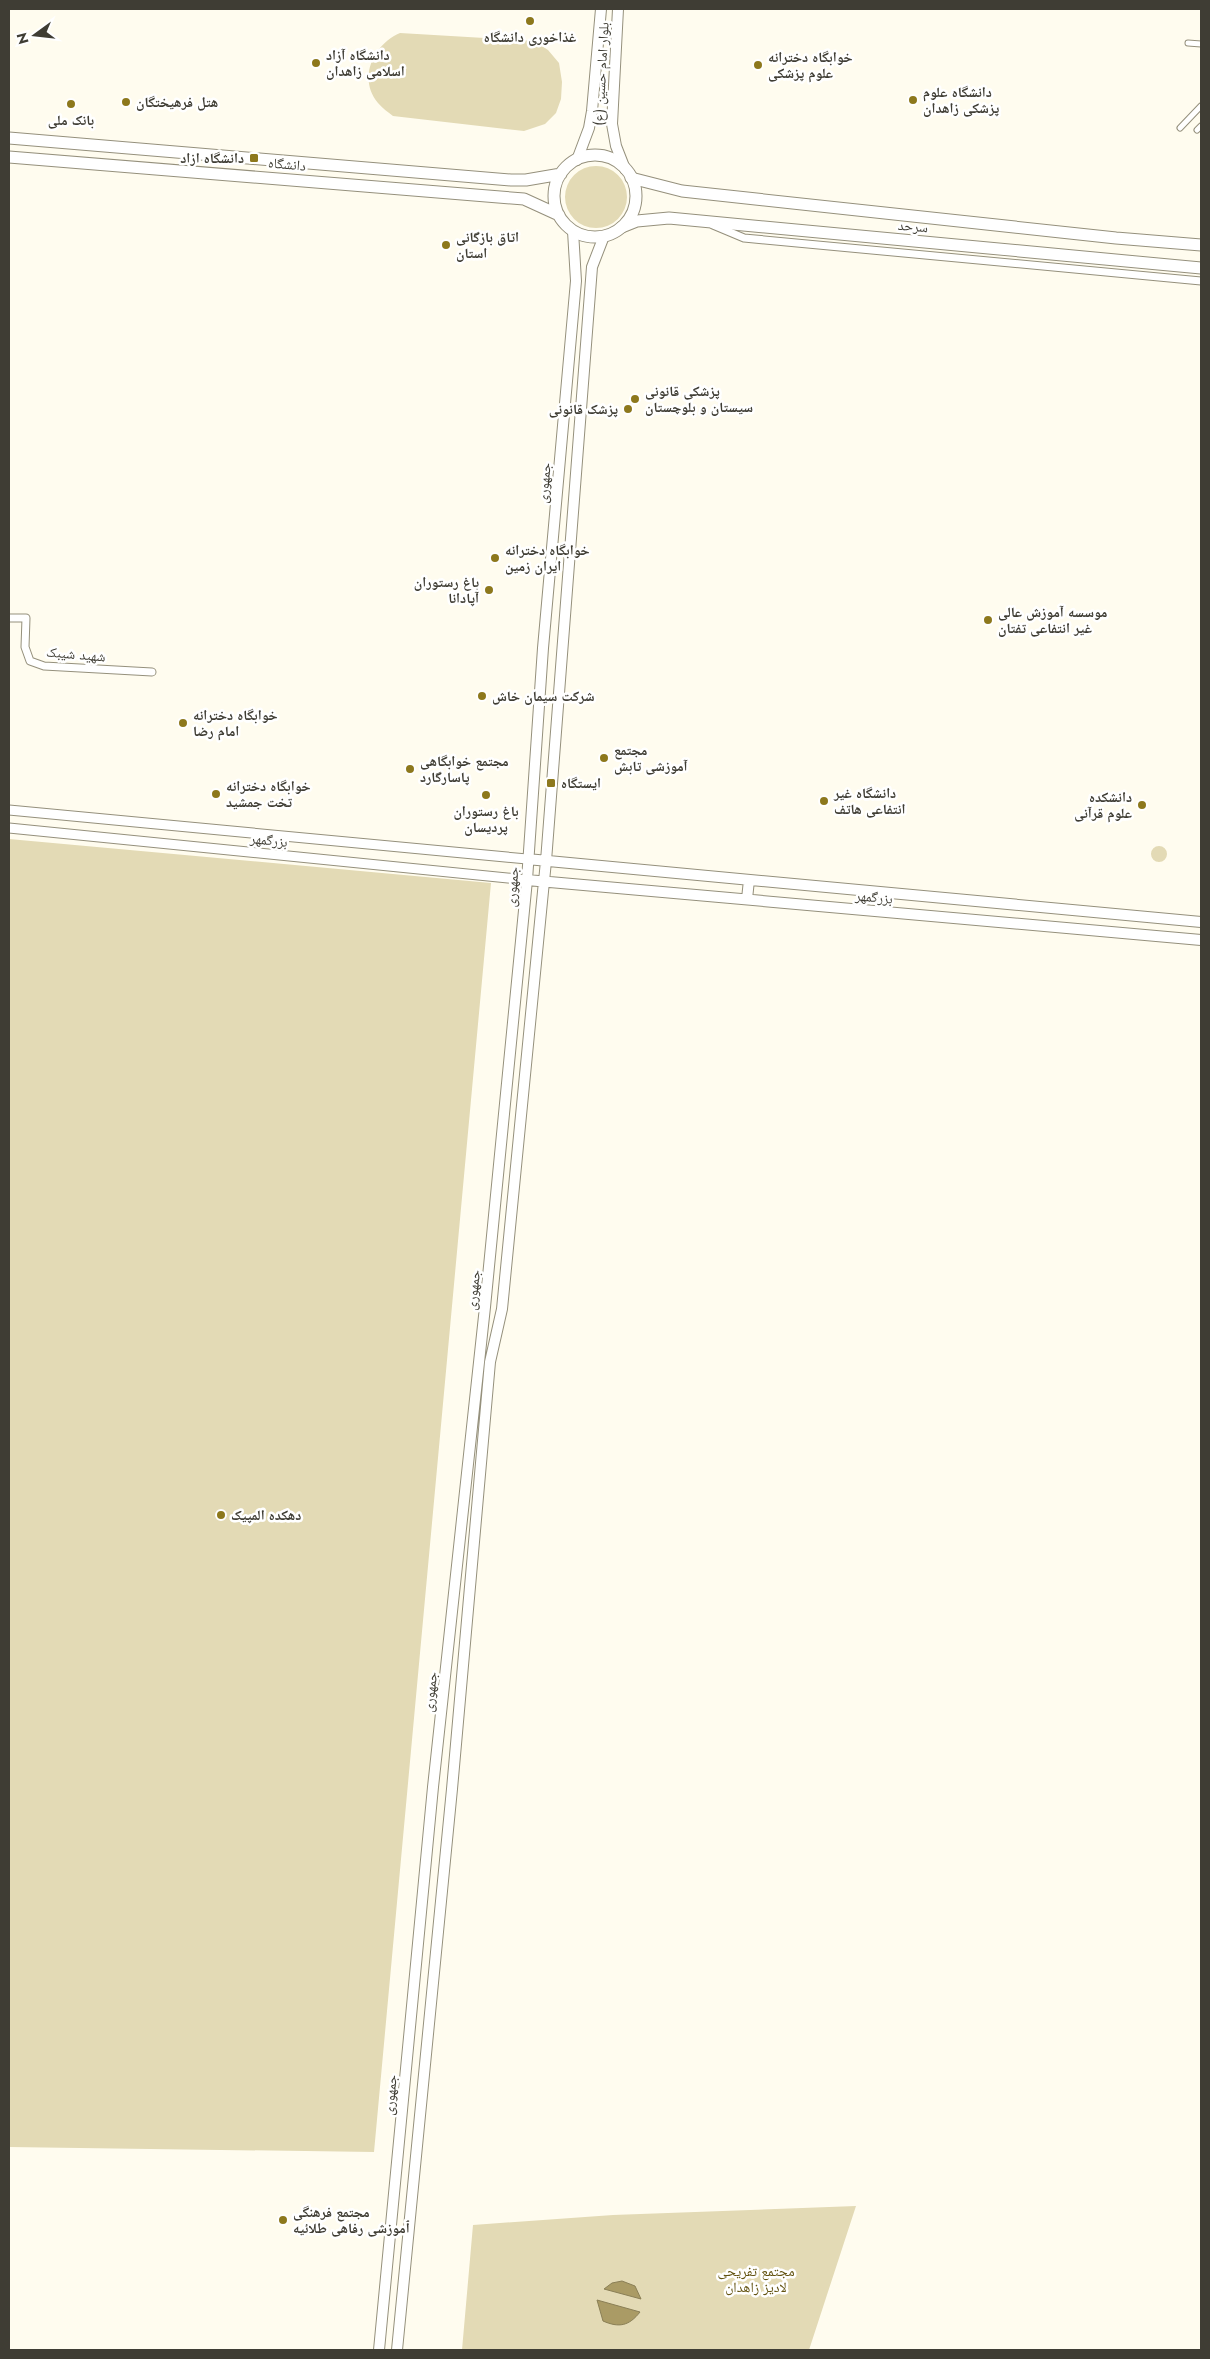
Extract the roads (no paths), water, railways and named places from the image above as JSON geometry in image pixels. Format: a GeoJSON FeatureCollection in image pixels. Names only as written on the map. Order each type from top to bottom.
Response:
{"type":"FeatureCollection","features":[{"type":"Feature","properties":{"kind":"main road","name":"بلوار امام حسین (ع)"},"geometry":{"type":"LineString","coordinates":[[577,160],[589,128],[592,111],[601,9]]}},
{"type":"Feature","properties":{"kind":"main road","name":"بلوار امام حسین (ع)"},"geometry":{"type":"LineString","coordinates":[[618,9],[612,124],[616,146],[628,173]]}},
{"type":"Feature","properties":{"kind":"main road","name":"دانشگاه"},"geometry":{"type":"LineString","coordinates":[[9,138],[494,179],[526,180],[561,174]]}},
{"type":"Feature","properties":{"kind":"main road"},"geometry":{"type":"LineString","coordinates":[[597,155],[608,157],[628,173],[636,198],[629,219],[622,227],[604,236],[582,235],[573,231],[559,215],[554,194],[561,174],[577,160],[597,155]]}},
{"type":"Feature","properties":{"kind":"main road","name":"دانشگاه"},"geometry":{"type":"LineString","coordinates":[[9,157],[524,199],[559,215]]}},
{"type":"Feature","properties":{"kind":"main road","name":"سرحد"},"geometry":{"type":"LineString","coordinates":[[628,173],[682,191],[1116,238],[1201,245]]}},
{"type":"Feature","properties":{"kind":"main road","name":"سرحد"},"geometry":{"type":"LineString","coordinates":[[622,227],[637,221],[652,219],[706,222],[1201,268]]}},
{"type":"Feature","properties":{"kind":"main road","name":"جمهوری"},"geometry":{"type":"LineString","coordinates":[[379,2350],[433,1787],[486,1307],[527,880],[543,648],[576,281],[573,231]]}},
{"type":"Feature","properties":{"kind":"main road"},"geometry":{"type":"LineString","coordinates":[[397,2350],[452,1789],[490,1362],[502,1309],[546,861],[592,267],[604,236]]}},
{"type":"Feature","properties":{"kind":"main road"},"geometry":{"type":"LineString","coordinates":[[543,648],[561,651]]}},
{"type":"Feature","properties":{"kind":"main road","name":"بزرگمهر"},"geometry":{"type":"LineString","coordinates":[[528,859],[1201,922]]}},
{"type":"Feature","properties":{"kind":"main road","name":"بزرگمهر"},"geometry":{"type":"LineString","coordinates":[[527,880],[1201,940]]}},
{"type":"Feature","properties":{"kind":"main road"},"geometry":{"type":"LineString","coordinates":[[747,900],[749,880]]}},
{"type":"Feature","properties":{"kind":"main road"},"geometry":{"type":"LineString","coordinates":[[486,1307],[502,1309]]}},
{"type":"Feature","properties":{"kind":"main road"},"geometry":{"type":"LineString","coordinates":[[433,1787],[452,1789]]}},
{"type":"Feature","properties":{"kind":"street"},"geometry":{"type":"LineString","coordinates":[[1188,42],[1201,44]]}},
{"type":"Feature","properties":{"kind":"street"},"geometry":{"type":"LineString","coordinates":[[1180,128],[1201,106]]}},
{"type":"Feature","properties":{"kind":"street"},"geometry":{"type":"LineString","coordinates":[[706,222],[744,238],[1201,281]]}},
{"type":"Feature","properties":{"kind":"street","name":"شهید شیبک"},"geometry":{"type":"LineString","coordinates":[[9,618],[26,618],[25,647],[30,661],[44,666],[152,672]]}},
{"type":"Feature","properties":{"kind":"street","name":"بزرگمهر"},"geometry":{"type":"LineString","coordinates":[[9,810],[528,859]]}},
{"type":"Feature","properties":{"kind":"street","name":"بزرگمهر"},"geometry":{"type":"LineString","coordinates":[[9,828],[527,880]]}},
{"type":"Feature","properties":{"kind":"street"},"geometry":{"type":"LineString","coordinates":[[204,848],[206,829]]}},
{"type":"Feature","properties":{"kind":"place","name":"غذاخوری دانشگاه"},"geometry":{"type":"Point","coordinates":[530,21]}},
{"type":"Feature","properties":{"kind":"place","name":"دانشگاه آزاد اسلامی زاهدان"},"geometry":{"type":"Point","coordinates":[316,63]}},
{"type":"Feature","properties":{"kind":"place","name":"خوابگاه دخترانه علوم پزشکی"},"geometry":{"type":"Point","coordinates":[758,65]}},
{"type":"Feature","properties":{"kind":"place","name":"دانشگاه علوم پزشکی زاهدان"},"geometry":{"type":"Point","coordinates":[913,100]}},
{"type":"Feature","properties":{"kind":"place","name":"هتل فرهیختگان"},"geometry":{"type":"Point","coordinates":[126,102]}},
{"type":"Feature","properties":{"kind":"place","name":"بانک ملی"},"geometry":{"type":"Point","coordinates":[71,104]}},
{"type":"Feature","properties":{"kind":"place","name":"دانشگاه ازاد"},"geometry":{"type":"Point","coordinates":[254,158]}},
{"type":"Feature","properties":{"kind":"place","name":"اتاق بازگانی استان"},"geometry":{"type":"Point","coordinates":[446,245]}},
{"type":"Feature","properties":{"kind":"place","name":"پزشکی قانونی سیستان و بلوچستان"},"geometry":{"type":"Point","coordinates":[635,399]}},
{"type":"Feature","properties":{"kind":"place","name":"پزشک قانونی"},"geometry":{"type":"Point","coordinates":[628,409]}},
{"type":"Feature","properties":{"kind":"place","name":"خوابگاه دخترانه ایران زمین"},"geometry":{"type":"Point","coordinates":[495,558]}},
{"type":"Feature","properties":{"kind":"place","name":"باغ رستوران آپادانا"},"geometry":{"type":"Point","coordinates":[489,590]}},
{"type":"Feature","properties":{"kind":"place","name":"موسسه آموزش عالی غیر انتفاعی تفتان"},"geometry":{"type":"Point","coordinates":[988,620]}},
{"type":"Feature","properties":{"kind":"place","name":"شرکت سیمان خاش"},"geometry":{"type":"Point","coordinates":[482,696]}},
{"type":"Feature","properties":{"kind":"place","name":"خوابگاه دخترانه امام رضا"},"geometry":{"type":"Point","coordinates":[183,723]}},
{"type":"Feature","properties":{"kind":"place","name":"مجتمع آموزشی تابش"},"geometry":{"type":"Point","coordinates":[604,758]}},
{"type":"Feature","properties":{"kind":"place","name":"مجتمع خوابگاهی پاسارگارد"},"geometry":{"type":"Point","coordinates":[410,769]}},
{"type":"Feature","properties":{"kind":"place","name":"ایستگاه"},"geometry":{"type":"Point","coordinates":[551,783]}},
{"type":"Feature","properties":{"kind":"place","name":"خوابگاه دخترانه تخت جمشید"},"geometry":{"type":"Point","coordinates":[216,794]}},
{"type":"Feature","properties":{"kind":"place","name":"باغ رستوران پردیسان"},"geometry":{"type":"Point","coordinates":[486,795]}},
{"type":"Feature","properties":{"kind":"place","name":"دانشگاه غیر انتفاعی هاتف"},"geometry":{"type":"Point","coordinates":[824,801]}},
{"type":"Feature","properties":{"kind":"place","name":"دانشکده علوم قرآنی"},"geometry":{"type":"Point","coordinates":[1142,805]}},
{"type":"Feature","properties":{"kind":"place","name":"دهکده المپیک"},"geometry":{"type":"Point","coordinates":[221,1515]}},
{"type":"Feature","properties":{"kind":"place","name":"مجتمع فرهنگی ٱموزشی رفاهی طلائیه"},"geometry":{"type":"Point","coordinates":[283,2220]}},
{"type":"Feature","properties":{"kind":"park label","name":"مجتمع تفریحی لادیز زاهدان"},"geometry":{"type":"Point","coordinates":[756,2280]}}]}
